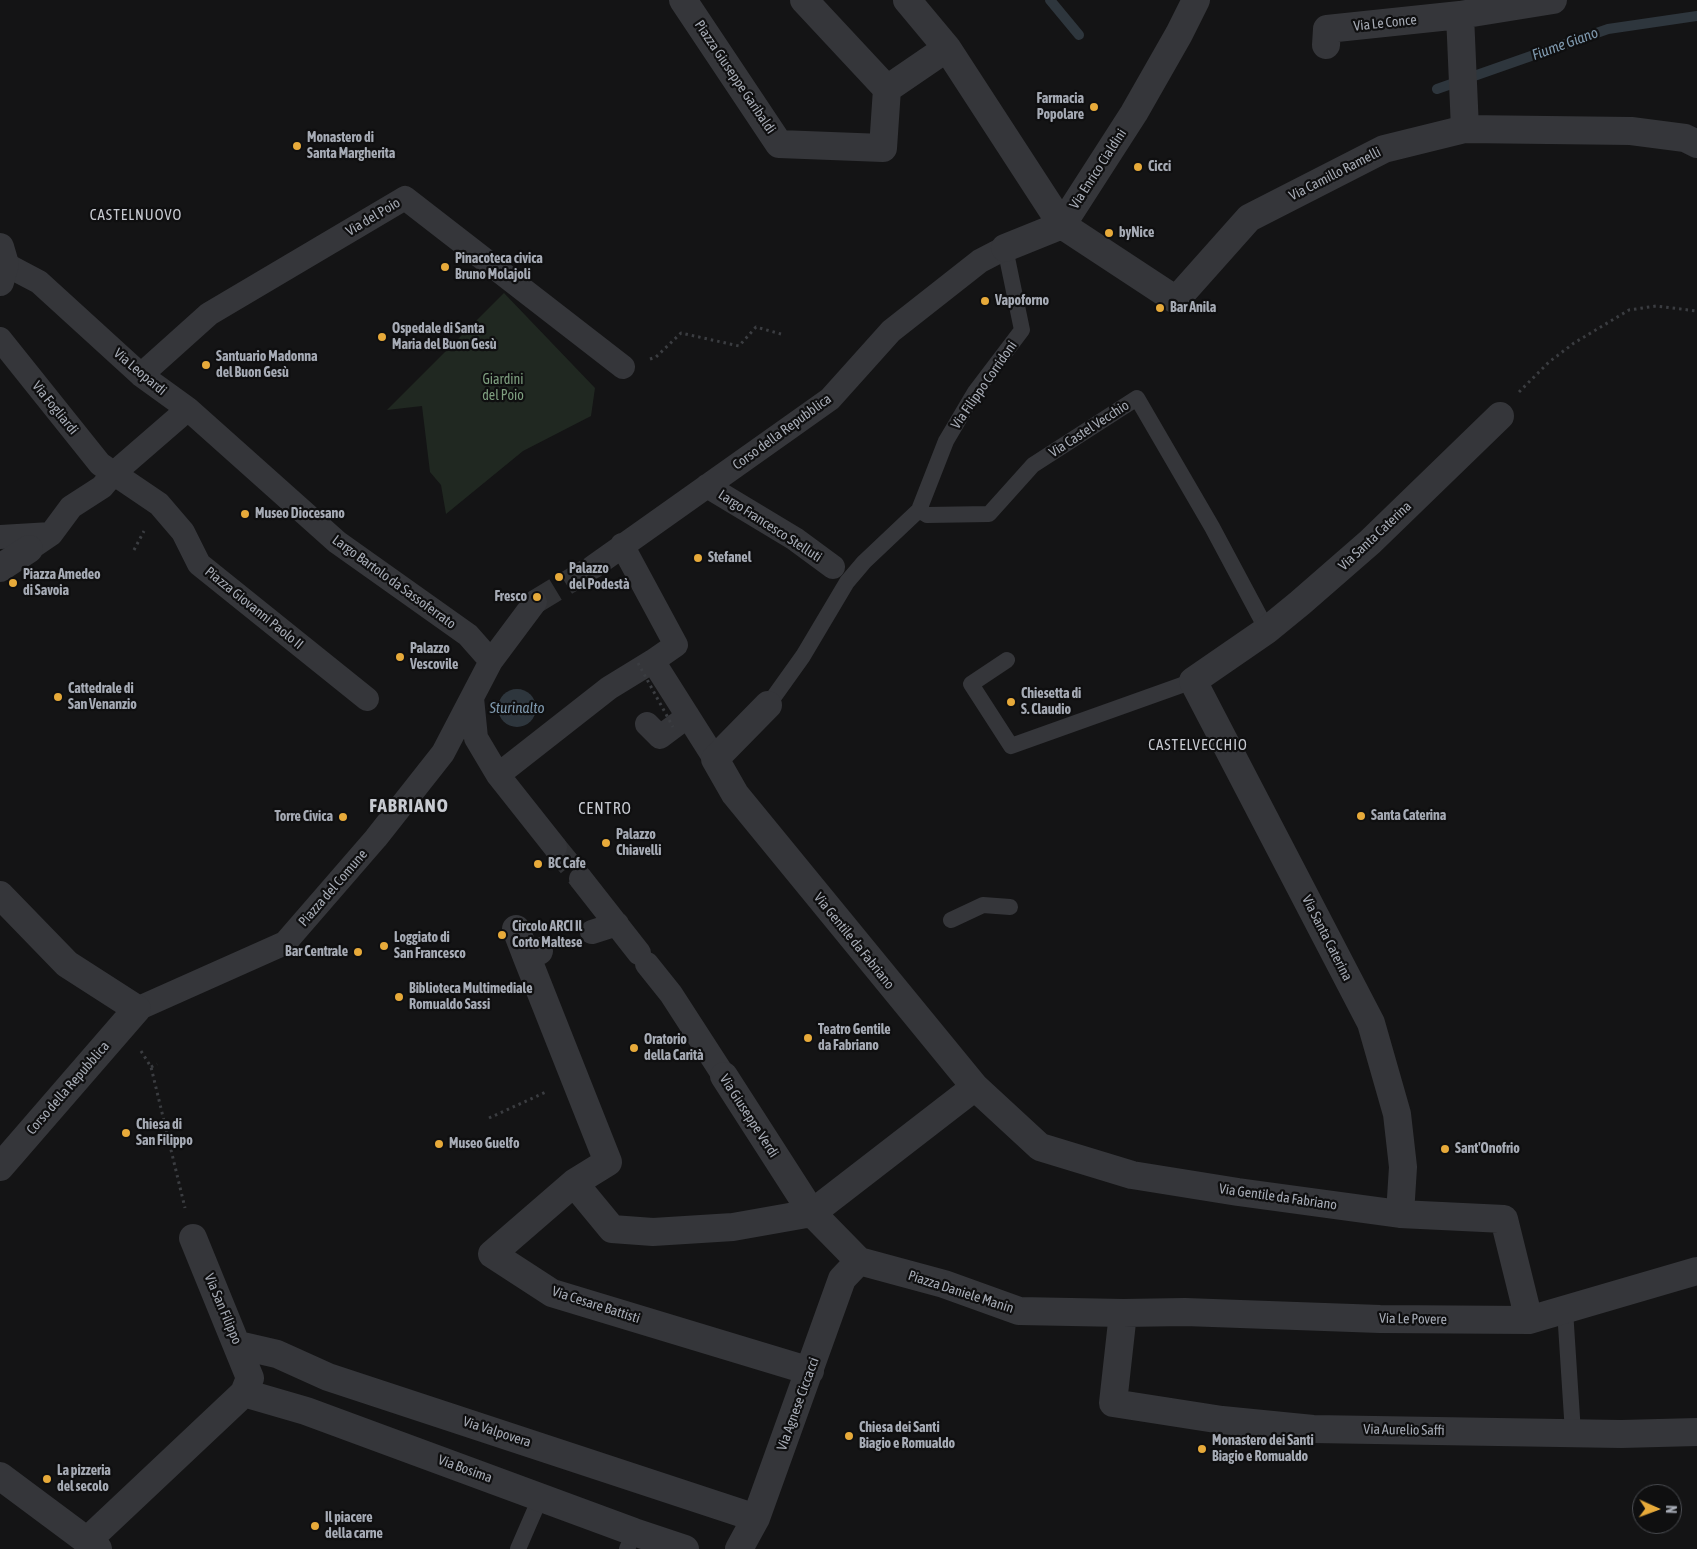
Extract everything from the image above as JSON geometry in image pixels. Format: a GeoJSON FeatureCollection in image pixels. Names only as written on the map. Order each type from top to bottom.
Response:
{"type":"FeatureCollection","features":[{"type":"Feature","properties":{"kind":"street","name":"Piazza Giuseppe Garibaldi"},"geometry":{"type":"LineString","coordinates":[[683,0],[779,144],[883,148],[887,89]]}},
{"type":"Feature","properties":{"kind":"street"},"geometry":{"type":"LineString","coordinates":[[804,0],[887,89],[947,48]]}},
{"type":"Feature","properties":{"kind":"street"},"geometry":{"type":"LineString","coordinates":[[907,0],[947,48],[1062,225]]}},
{"type":"Feature","properties":{"kind":"street","name":"Via Enrico Cialdini"},"geometry":{"type":"LineString","coordinates":[[1062,225],[1134,113],[1196,0]]}},
{"type":"Feature","properties":{"kind":"street","name":"Via Le Conce"},"geometry":{"type":"LineString","coordinates":[[1326,46],[1327,28],[1460,15],[1552,0]]}},
{"type":"Feature","properties":{"kind":"street"},"geometry":{"type":"LineString","coordinates":[[1460,15],[1465,129]]}},
{"type":"Feature","properties":{"kind":"street","name":"Via Camillo Ramelli"},"geometry":{"type":"LineString","coordinates":[[1062,225],[1176,300],[1249,218],[1384,149],[1465,129],[1631,131],[1685,138],[1697,144]]}},
{"type":"Feature","properties":{"kind":"street","name":"Via del Poio"},"geometry":{"type":"LineString","coordinates":[[141,375],[209,314],[405,198],[623,366]]}},
{"type":"Feature","properties":{"kind":"street","name":"Corso della Repubblica"},"geometry":{"type":"LineString","coordinates":[[593,567],[830,399],[838,384],[892,331],[980,261],[1062,225]]}},
{"type":"Feature","properties":{"kind":"street","name":"Via Leopardi"},"geometry":{"type":"LineString","coordinates":[[2,264],[39,282],[141,375],[188,410],[272,486]]}},
{"type":"Feature","properties":{"kind":"street","name":"Via Fogliardi"},"geometry":{"type":"LineString","coordinates":[[0,339],[100,464],[114,474]]}},
{"type":"Feature","properties":{"kind":"street"},"geometry":{"type":"LineString","coordinates":[[0,568],[40,542],[71,507],[102,487],[114,474],[188,410]]}},
{"type":"Feature","properties":{"kind":"street","name":"Via Santa Caterina"},"geometry":{"type":"LineString","coordinates":[[1400,1214],[1403,1167],[1397,1114],[1371,1023],[1193,681],[1267,630],[1370,542],[1500,416]]}},
{"type":"Feature","properties":{"kind":"street","name":"Piazza Giovanni Paolo II"},"geometry":{"type":"LineString","coordinates":[[114,474],[159,504],[183,532],[199,564],[367,699]]}},
{"type":"Feature","properties":{"kind":"street","name":"Largo Bartolo da Sassoferrato"},"geometry":{"type":"LineString","coordinates":[[272,486],[337,542],[468,634],[491,661]]}},
{"type":"Feature","properties":{"kind":"street","name":"Largo Francesco Stelluti"},"geometry":{"type":"LineString","coordinates":[[707,486],[795,538],[833,567]]}},
{"type":"Feature","properties":{"kind":"street"},"geometry":{"type":"LineString","coordinates":[[0,536],[40,542]]}},
{"type":"Feature","properties":{"kind":"street"},"geometry":{"type":"LineString","coordinates":[[498,775],[614,693],[645,662],[676,645],[622,545]]}},
{"type":"Feature","properties":{"kind":"street","name":"Piazza del Comune"},"geometry":{"type":"LineString","coordinates":[[131,1016],[285,943],[376,838],[443,753],[491,661],[535,602]]}},
{"type":"Feature","properties":{"kind":"street"},"geometry":{"type":"LineString","coordinates":[[645,662],[680,722],[715,759],[768,705]]}},
{"type":"Feature","properties":{"kind":"street"},"geometry":{"type":"LineString","coordinates":[[472,698],[476,738],[498,775],[555,847]]}},
{"type":"Feature","properties":{"kind":"street"},"geometry":{"type":"LineString","coordinates":[[647,724],[660,737],[680,722]]}},
{"type":"Feature","properties":{"kind":"street","name":"Via Gentile da Fabriano"},"geometry":{"type":"LineString","coordinates":[[715,759],[735,794],[892,980],[975,1087],[1040,1147],[1132,1175],[1238,1192],[1400,1214],[1504,1219],[1529,1320]]}},
{"type":"Feature","properties":{"kind":"street","name":"Via Giuseppe Verdi"},"geometry":{"type":"LineString","coordinates":[[581,879],[671,994],[812,1213],[859,1261]]}},
{"type":"Feature","properties":{"kind":"street"},"geometry":{"type":"LineString","coordinates":[[0,894],[67,964],[131,1016]]}},
{"type":"Feature","properties":{"kind":"street"},"geometry":{"type":"LineString","coordinates":[[592,932],[617,924]]}},
{"type":"Feature","properties":{"kind":"street","name":"Via Cesare Battisti"},"geometry":{"type":"LineString","coordinates":[[516,929],[533,953],[539,989],[608,1162],[574,1183],[492,1254],[552,1294],[810,1371]]}},
{"type":"Feature","properties":{"kind":"street","name":"Corso della Repubblica"},"geometry":{"type":"LineString","coordinates":[[0,1167],[131,1016]]}},
{"type":"Feature","properties":{"kind":"street"},"geometry":{"type":"LineString","coordinates":[[574,1183],[612,1229],[653,1232],[733,1227],[812,1213],[975,1087]]}},
{"type":"Feature","properties":{"kind":"street","name":"Via San Filippo"},"geometry":{"type":"LineString","coordinates":[[193,1238],[250,1378],[244,1393]]}},
{"type":"Feature","properties":{"kind":"street","name":"Via Agnese Ciccacci"},"geometry":{"type":"LineString","coordinates":[[739,1549],[756,1518],[842,1278],[859,1261]]}},
{"type":"Feature","properties":{"kind":"street","name":"Piazza Daniele Manin"},"geometry":{"type":"LineString","coordinates":[[859,1261],[944,1284],[1019,1312],[1123,1313]]}},
{"type":"Feature","properties":{"kind":"street","name":"Via Le Povere"},"geometry":{"type":"LineString","coordinates":[[1123,1313],[1185,1312],[1380,1319],[1529,1320],[1697,1271]]}},
{"type":"Feature","properties":{"kind":"street","name":"Via Aurelio Saffi"},"geometry":{"type":"LineString","coordinates":[[1123,1313],[1114,1403],[1222,1420],[1313,1429],[1572,1433],[1697,1432]]}},
{"type":"Feature","properties":{"kind":"street","name":"Via Valpovera"},"geometry":{"type":"LineString","coordinates":[[238,1345],[277,1354],[328,1377],[756,1518]]}},
{"type":"Feature","properties":{"kind":"street"},"geometry":{"type":"LineString","coordinates":[[0,1476],[93,1545],[244,1393]]}},
{"type":"Feature","properties":{"kind":"street","name":"Via Bosima"},"geometry":{"type":"LineString","coordinates":[[244,1393],[306,1410],[541,1496],[630,1541],[686,1549]]}},
{"type":"Feature","properties":{"kind":"lane","name":"Via Filippo Corridoni"},"geometry":{"type":"LineString","coordinates":[[768,705],[803,656],[847,582],[864,562],[919,510],[946,441],[976,392],[1022,330],[1006,248]]}},
{"type":"Feature","properties":{"kind":"lane","name":"Via Castel Vecchio"},"geometry":{"type":"LineString","coordinates":[[919,510],[927,515],[989,514],[1033,465],[1137,398],[1212,527],[1267,630]]}},
{"type":"Feature","properties":{"kind":"lane","name":"Via Santa Caterina"},"geometry":{"type":"LineString","coordinates":[[1007,660],[971,684],[1011,746],[1193,681]]}},
{"type":"Feature","properties":{"kind":"lane"},"geometry":{"type":"LineString","coordinates":[[951,920],[983,905],[1010,906]]}},
{"type":"Feature","properties":{"kind":"lane"},"geometry":{"type":"LineString","coordinates":[[1565,1310],[1572,1433]]}},
{"type":"Feature","properties":{"kind":"lane"},"geometry":{"type":"LineString","coordinates":[[518,1549],[541,1496]]}},
{"type":"Feature","properties":{"kind":"path"},"geometry":{"type":"LineString","coordinates":[[1500,416],[1549,362],[1574,343],[1629,310],[1656,306],[1697,311]]}},
{"type":"Feature","properties":{"kind":"path"},"geometry":{"type":"LineString","coordinates":[[623,366],[656,358],[681,333],[739,346],[756,327],[781,334]]}},
{"type":"Feature","properties":{"kind":"path"},"geometry":{"type":"LineString","coordinates":[[645,662],[680,722]]}},
{"type":"Feature","properties":{"kind":"path"},"geometry":{"type":"LineString","coordinates":[[131,1016],[151,1067],[193,1238]]}},
{"type":"Feature","properties":{"kind":"path"},"geometry":{"type":"LineString","coordinates":[[151,1067],[157,1064]]}},
{"type":"Feature","properties":{"kind":"path"},"geometry":{"type":"LineString","coordinates":[[489,1118],[575,1079]]}},
{"type":"Feature","properties":{"kind":"green space","name":"Giardini del Poio"},"geometry":{"type":"Polygon","coordinates":[[[504,293],[595,388],[591,416],[523,451],[446,514],[441,485],[430,472],[422,406],[387,410],[504,293]]]}},
{"type":"Feature","properties":{"kind":"water","name":"Sturinalto"},"geometry":{"type":"Polygon","coordinates":[[[517,689],[531,694],[536,708],[531,722],[517,727],[503,722],[498,708],[503,694],[517,689]]]}},
{"type":"Feature","properties":{"kind":"waterway","name":"Fiume Giano"},"geometry":{"type":"LineString","coordinates":[[1050,0],[1079,35]]}},
{"type":"Feature","properties":{"kind":"waterway","name":"Fiume Giano"},"geometry":{"type":"LineString","coordinates":[[1437,89],[1608,29],[1697,16]]}},
{"type":"Feature","properties":{"kind":"tunnel"},"geometry":{"type":"LineString","coordinates":[[535,602],[593,567]]}},
{"type":"Feature","properties":{"kind":"tunnel"},"geometry":{"type":"LineString","coordinates":[[555,847],[581,879]]}},
{"type":"Feature","properties":{"kind":"place","name":"Farmacia Popolare"},"geometry":{"type":"Point","coordinates":[1094,107]}},
{"type":"Feature","properties":{"kind":"place","name":"Monastero di Santa Margherita"},"geometry":{"type":"Point","coordinates":[297,146]}},
{"type":"Feature","properties":{"kind":"place","name":"Cicci"},"geometry":{"type":"Point","coordinates":[1138,167]}},
{"type":"Feature","properties":{"kind":"place","name":"byNice"},"geometry":{"type":"Point","coordinates":[1109,233]}},
{"type":"Feature","properties":{"kind":"place","name":"Pinacoteca civica Bruno Molajoli"},"geometry":{"type":"Point","coordinates":[445,267]}},
{"type":"Feature","properties":{"kind":"place","name":"Vapoforno"},"geometry":{"type":"Point","coordinates":[985,301]}},
{"type":"Feature","properties":{"kind":"place","name":"Bar Anila"},"geometry":{"type":"Point","coordinates":[1160,308]}},
{"type":"Feature","properties":{"kind":"place","name":"Ospedale di Santa Maria del Buon Gesù"},"geometry":{"type":"Point","coordinates":[382,337]}},
{"type":"Feature","properties":{"kind":"place","name":"Santuario Madonna del Buon Gesù"},"geometry":{"type":"Point","coordinates":[206,365]}},
{"type":"Feature","properties":{"kind":"place","name":"Museo Diocesano"},"geometry":{"type":"Point","coordinates":[245,514]}},
{"type":"Feature","properties":{"kind":"place","name":"Stefanel"},"geometry":{"type":"Point","coordinates":[698,558]}},
{"type":"Feature","properties":{"kind":"place","name":"Palazzo del Podestà"},"geometry":{"type":"Point","coordinates":[559,577]}},
{"type":"Feature","properties":{"kind":"place","name":"Piazza Amedeo di Savoia"},"geometry":{"type":"Point","coordinates":[13,583]}},
{"type":"Feature","properties":{"kind":"place","name":"Fresco"},"geometry":{"type":"Point","coordinates":[537,597]}},
{"type":"Feature","properties":{"kind":"place","name":"Palazzo Vescovile"},"geometry":{"type":"Point","coordinates":[400,657]}},
{"type":"Feature","properties":{"kind":"place","name":"Cattedrale di San Venanzio"},"geometry":{"type":"Point","coordinates":[58,697]}},
{"type":"Feature","properties":{"kind":"place","name":"Chiesetta di S. Claudio"},"geometry":{"type":"Point","coordinates":[1011,702]}},
{"type":"Feature","properties":{"kind":"place","name":"Santa Caterina"},"geometry":{"type":"Point","coordinates":[1361,816]}},
{"type":"Feature","properties":{"kind":"place","name":"Torre Civica"},"geometry":{"type":"Point","coordinates":[343,817]}},
{"type":"Feature","properties":{"kind":"place","name":"Palazzo Chiavelli"},"geometry":{"type":"Point","coordinates":[606,843]}},
{"type":"Feature","properties":{"kind":"place","name":"BC Cafe"},"geometry":{"type":"Point","coordinates":[538,864]}},
{"type":"Feature","properties":{"kind":"place","name":"Circolo ARCI Il Corto Maltese"},"geometry":{"type":"Point","coordinates":[502,935]}},
{"type":"Feature","properties":{"kind":"place","name":"Loggiato di San Francesco"},"geometry":{"type":"Point","coordinates":[384,946]}},
{"type":"Feature","properties":{"kind":"place","name":"Bar Centrale"},"geometry":{"type":"Point","coordinates":[358,952]}},
{"type":"Feature","properties":{"kind":"place","name":"Biblioteca Multimediale Romualdo Sassi"},"geometry":{"type":"Point","coordinates":[399,997]}},
{"type":"Feature","properties":{"kind":"place","name":"Teatro Gentile da Fabriano"},"geometry":{"type":"Point","coordinates":[808,1038]}},
{"type":"Feature","properties":{"kind":"place","name":"Oratorio della Carità"},"geometry":{"type":"Point","coordinates":[634,1048]}},
{"type":"Feature","properties":{"kind":"place","name":"Chiesa di San Filippo"},"geometry":{"type":"Point","coordinates":[126,1133]}},
{"type":"Feature","properties":{"kind":"place","name":"Museo Guelfo"},"geometry":{"type":"Point","coordinates":[439,1144]}},
{"type":"Feature","properties":{"kind":"place","name":"Sant'Onofrio"},"geometry":{"type":"Point","coordinates":[1445,1149]}},
{"type":"Feature","properties":{"kind":"place","name":"Chiesa dei Santi Biagio e Romualdo"},"geometry":{"type":"Point","coordinates":[849,1436]}},
{"type":"Feature","properties":{"kind":"place","name":"Monastero dei Santi Biagio e Romualdo"},"geometry":{"type":"Point","coordinates":[1202,1449]}},
{"type":"Feature","properties":{"kind":"place","name":"La pizzeria del secolo"},"geometry":{"type":"Point","coordinates":[47,1479]}},
{"type":"Feature","properties":{"kind":"place","name":"Il piacere della carne"},"geometry":{"type":"Point","coordinates":[315,1526]}},
{"type":"Feature","properties":{"kind":"district","name":"CASTELNUOVO"},"geometry":{"type":"Point","coordinates":[136,215]}},
{"type":"Feature","properties":{"kind":"district","name":"CASTELVECCHIO"},"geometry":{"type":"Point","coordinates":[1198,745]}},
{"type":"Feature","properties":{"kind":"district","name":"FABRIANO"},"geometry":{"type":"Point","coordinates":[409,806]}},
{"type":"Feature","properties":{"kind":"district","name":"CENTRO"},"geometry":{"type":"Point","coordinates":[605,809]}}]}
